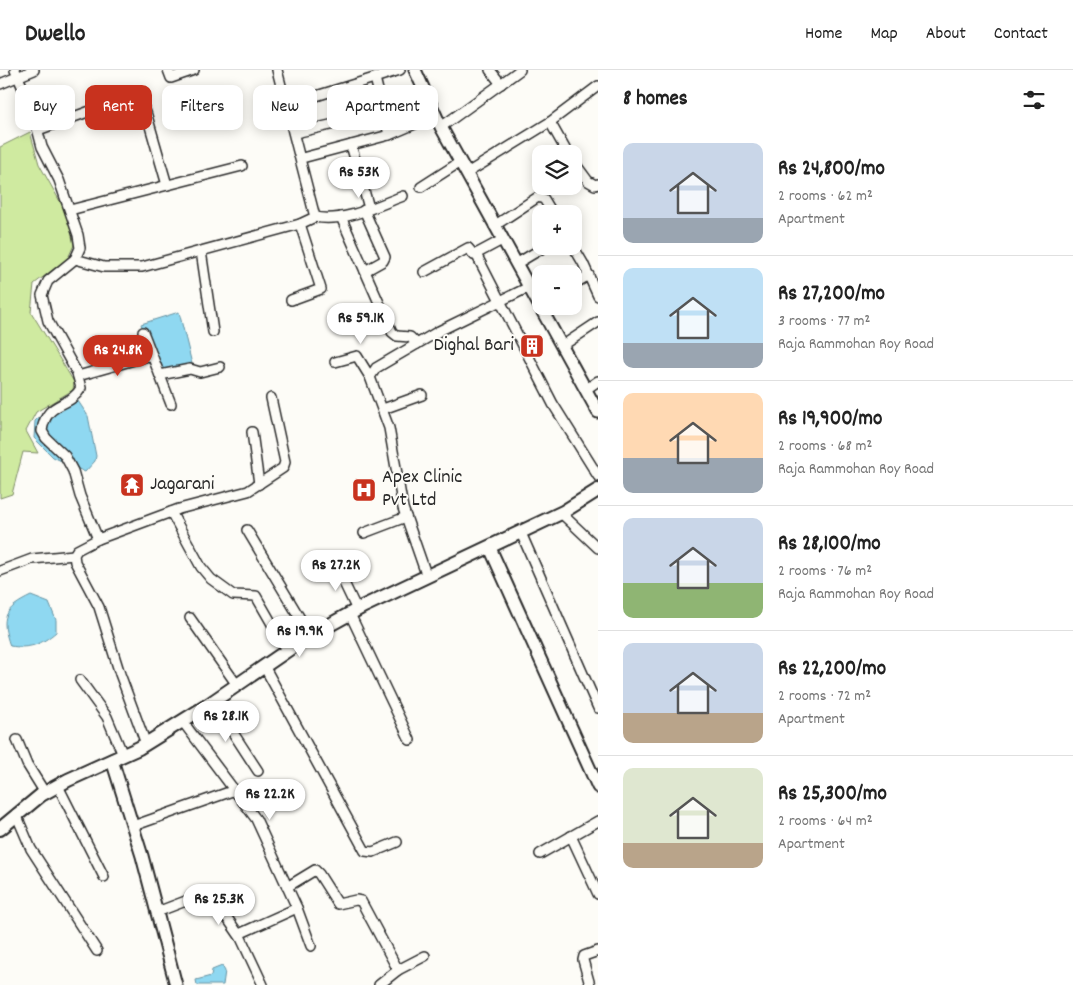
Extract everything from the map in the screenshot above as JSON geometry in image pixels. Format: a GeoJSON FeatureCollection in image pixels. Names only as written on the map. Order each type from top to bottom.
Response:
{"type":"FeatureCollection","features":[{"type":"Feature","properties":{"kind":"main road"},"geometry":{"type":"LineString","coordinates":[[0,829],[16,814],[45,793],[146,744],[183,722],[310,636],[354,612],[561,513],[598,490]]}},
{"type":"Feature","properties":{"kind":"street"},"geometry":{"type":"LineString","coordinates":[[0,84],[17,73],[34,70]]}},
{"type":"Feature","properties":{"kind":"street"},"geometry":{"type":"LineString","coordinates":[[168,70],[171,78],[194,70]]}},
{"type":"Feature","properties":{"kind":"street"},"geometry":{"type":"LineString","coordinates":[[278,70],[282,85]]}},
{"type":"Feature","properties":{"kind":"street"},"geometry":{"type":"LineString","coordinates":[[317,96],[400,70]]}},
{"type":"Feature","properties":{"kind":"street"},"geometry":{"type":"LineString","coordinates":[[415,70],[422,85]]}},
{"type":"Feature","properties":{"kind":"street"},"geometry":{"type":"LineString","coordinates":[[490,70],[501,84]]}},
{"type":"Feature","properties":{"kind":"street"},"geometry":{"type":"LineString","coordinates":[[441,127],[520,70]]}},
{"type":"Feature","properties":{"kind":"street"},"geometry":{"type":"LineString","coordinates":[[17,73],[21,85]]}},
{"type":"Feature","properties":{"kind":"street"},"geometry":{"type":"LineString","coordinates":[[375,78],[388,135]]}},
{"type":"Feature","properties":{"kind":"street"},"geometry":{"type":"LineString","coordinates":[[467,173],[550,122],[598,86]]}},
{"type":"Feature","properties":{"kind":"street"},"geometry":{"type":"LineString","coordinates":[[75,117],[137,94],[141,95],[166,185]]}},
{"type":"Feature","properties":{"kind":"street"},"geometry":{"type":"LineString","coordinates":[[438,120],[494,226],[532,292]]}},
{"type":"Feature","properties":{"kind":"street"},"geometry":{"type":"LineString","coordinates":[[550,122],[563,145]]}},
{"type":"Feature","properties":{"kind":"street"},"geometry":{"type":"LineString","coordinates":[[295,133],[327,126]]}},
{"type":"Feature","properties":{"kind":"street"},"geometry":{"type":"LineString","coordinates":[[38,130],[42,147],[60,180],[80,248],[75,259],[48,281],[42,296],[48,321],[78,376],[81,388],[78,394],[55,406],[47,413],[42,431],[46,438],[65,456],[73,471],[80,496],[98,539]]}},
{"type":"Feature","properties":{"kind":"street"},"geometry":{"type":"LineString","coordinates":[[294,130],[315,217]]}},
{"type":"Feature","properties":{"kind":"street"},"geometry":{"type":"LineString","coordinates":[[302,158],[388,135],[400,130]]}},
{"type":"Feature","properties":{"kind":"street"},"geometry":{"type":"LineString","coordinates":[[351,145],[366,209],[385,257],[383,261],[365,272]]}},
{"type":"Feature","properties":{"kind":"street"},"geometry":{"type":"LineString","coordinates":[[421,187],[460,162]]}},
{"type":"Feature","properties":{"kind":"street"},"geometry":{"type":"LineString","coordinates":[[70,210],[242,166]]}},
{"type":"Feature","properties":{"kind":"street"},"geometry":{"type":"LineString","coordinates":[[582,173],[588,181],[595,185],[598,184]]}},
{"type":"Feature","properties":{"kind":"street"},"geometry":{"type":"LineString","coordinates":[[75,259],[104,267],[142,268],[300,224],[315,217],[327,220],[342,217],[403,196]]}},
{"type":"Feature","properties":{"kind":"street"},"geometry":{"type":"LineString","coordinates":[[494,226],[538,197],[544,198],[548,205]]}},
{"type":"Feature","properties":{"kind":"street"},"geometry":{"type":"LineString","coordinates":[[342,217],[392,332],[398,336],[410,337],[416,344]]}},
{"type":"Feature","properties":{"kind":"street"},"geometry":{"type":"LineString","coordinates":[[291,300],[321,289],[300,224]]}},
{"type":"Feature","properties":{"kind":"street"},"geometry":{"type":"LineString","coordinates":[[476,254],[502,240]]}},
{"type":"Feature","properties":{"kind":"street"},"geometry":{"type":"LineString","coordinates":[[424,272],[468,248],[474,255],[476,254],[553,404],[598,476]]}},
{"type":"Feature","properties":{"kind":"street"},"geometry":{"type":"LineString","coordinates":[[201,251],[213,332]]}},
{"type":"Feature","properties":{"kind":"street"},"geometry":{"type":"LineString","coordinates":[[516,264],[532,254]]}},
{"type":"Feature","properties":{"kind":"street"},"geometry":{"type":"LineString","coordinates":[[578,255],[598,296]]}},
{"type":"Feature","properties":{"kind":"street"},"geometry":{"type":"LineString","coordinates":[[582,279],[589,275]]}},
{"type":"Feature","properties":{"kind":"street"},"geometry":{"type":"LineString","coordinates":[[370,377],[376,368],[416,344],[529,287]]}},
{"type":"Feature","properties":{"kind":"street"},"geometry":{"type":"LineString","coordinates":[[546,315],[584,390],[598,412]]}},
{"type":"Feature","properties":{"kind":"street"},"geometry":{"type":"LineString","coordinates":[[562,346],[598,322]]}},
{"type":"Feature","properties":{"kind":"street"},"geometry":{"type":"LineString","coordinates":[[143,332],[171,404]]}},
{"type":"Feature","properties":{"kind":"street"},"geometry":{"type":"LineString","coordinates":[[78,376],[152,355]]}},
{"type":"Feature","properties":{"kind":"street"},"geometry":{"type":"LineString","coordinates":[[335,362],[357,356],[370,377],[389,428],[396,480],[406,517],[427,577]]}},
{"type":"Feature","properties":{"kind":"street"},"geometry":{"type":"LineString","coordinates":[[160,375],[190,369],[200,372],[220,367]]}},
{"type":"Feature","properties":{"kind":"street"},"geometry":{"type":"LineString","coordinates":[[584,390],[598,381]]}},
{"type":"Feature","properties":{"kind":"street"},"geometry":{"type":"LineString","coordinates":[[383,409],[422,395]]}},
{"type":"Feature","properties":{"kind":"street"},"geometry":{"type":"LineString","coordinates":[[146,744],[120,674],[99,607],[75,562],[74,556],[77,550],[98,539],[171,512],[248,491],[284,466],[271,398]]}},
{"type":"Feature","properties":{"kind":"street"},"geometry":{"type":"LineString","coordinates":[[252,432],[259,484]]}},
{"type":"Feature","properties":{"kind":"street"},"geometry":{"type":"LineString","coordinates":[[171,512],[205,572],[233,595],[256,596],[287,650]]}},
{"type":"Feature","properties":{"kind":"street"},"geometry":{"type":"LineString","coordinates":[[561,513],[598,548]]}},
{"type":"Feature","properties":{"kind":"street"},"geometry":{"type":"LineString","coordinates":[[364,533],[406,517]]}},
{"type":"Feature","properties":{"kind":"street"},"geometry":{"type":"LineString","coordinates":[[247,530],[310,636]]}},
{"type":"Feature","properties":{"kind":"street"},"geometry":{"type":"LineString","coordinates":[[521,533],[598,708]]}},
{"type":"Feature","properties":{"kind":"street"},"geometry":{"type":"LineString","coordinates":[[490,548],[598,787]]}},
{"type":"Feature","properties":{"kind":"street"},"geometry":{"type":"LineString","coordinates":[[0,571],[32,559],[74,556]]}},
{"type":"Feature","properties":{"kind":"street"},"geometry":{"type":"LineString","coordinates":[[335,564],[410,740]]}},
{"type":"Feature","properties":{"kind":"street"},"geometry":{"type":"LineString","coordinates":[[190,618],[237,685]]}},
{"type":"Feature","properties":{"kind":"street"},"geometry":{"type":"LineString","coordinates":[[264,666],[365,851],[373,852],[397,842]]}},
{"type":"Feature","properties":{"kind":"street"},"geometry":{"type":"LineString","coordinates":[[80,680],[107,717],[133,826],[175,985]]}},
{"type":"Feature","properties":{"kind":"street"},"geometry":{"type":"LineString","coordinates":[[213,702],[258,771]]}},
{"type":"Feature","properties":{"kind":"street"},"geometry":{"type":"LineString","coordinates":[[183,722],[256,819],[297,908],[312,946]]}},
{"type":"Feature","properties":{"kind":"street"},"geometry":{"type":"LineString","coordinates":[[17,740],[27,764],[45,793]]}},
{"type":"Feature","properties":{"kind":"street"},"geometry":{"type":"LineString","coordinates":[[58,786],[104,877]]}},
{"type":"Feature","properties":{"kind":"street"},"geometry":{"type":"LineString","coordinates":[[133,826],[235,790]]}},
{"type":"Feature","properties":{"kind":"street"},"geometry":{"type":"LineString","coordinates":[[16,814],[31,849],[96,951]]}},
{"type":"Feature","properties":{"kind":"street"},"geometry":{"type":"LineString","coordinates":[[540,854],[598,821]]}},
{"type":"Feature","properties":{"kind":"street"},"geometry":{"type":"LineString","coordinates":[[571,836],[598,894]]}},
{"type":"Feature","properties":{"kind":"street"},"geometry":{"type":"LineString","coordinates":[[287,887],[314,870],[320,874],[338,904],[356,900],[361,901],[398,970]]}},
{"type":"Feature","properties":{"kind":"street"},"geometry":{"type":"LineString","coordinates":[[157,912],[208,894],[212,896],[238,934],[263,985]]}},
{"type":"Feature","properties":{"kind":"street"},"geometry":{"type":"LineString","coordinates":[[238,934],[297,908]]}},
{"type":"Feature","properties":{"kind":"street"},"geometry":{"type":"LineString","coordinates":[[590,985],[583,960],[584,956],[598,951]]}},
{"type":"Feature","properties":{"kind":"street"},"geometry":{"type":"LineString","coordinates":[[379,985],[398,970],[425,956]]}},
{"type":"Feature","properties":{"kind":"green space"},"geometry":{"type":"Polygon","coordinates":[[[30,132],[39,164],[67,214],[74,245],[68,258],[34,284],[31,312],[74,382],[73,390],[36,412],[26,431],[38,453],[23,452],[12,494],[0,498],[0,147],[30,132]]]}},
{"type":"Feature","properties":{"kind":"water"},"geometry":{"type":"Polygon","coordinates":[[[179,312],[192,364],[169,375],[163,371],[154,359],[141,324],[179,312]]]}},
{"type":"Feature","properties":{"kind":"water"},"geometry":{"type":"Polygon","coordinates":[[[78,401],[88,416],[96,456],[95,461],[85,472],[53,457],[34,438],[35,421],[48,409],[78,401]]]}},
{"type":"Feature","properties":{"kind":"water"},"geometry":{"type":"Polygon","coordinates":[[[31,596],[49,603],[56,620],[56,632],[34,645],[23,647],[10,646],[5,628],[7,615],[15,605],[31,596]]]}},
{"type":"Feature","properties":{"kind":"water"},"geometry":{"type":"Polygon","coordinates":[[[222,966],[225,971],[223,985],[197,985],[196,980],[211,976],[212,970],[222,966]]]}},
{"type":"Feature","properties":{"kind":"place","name":"Dighal Bari"},"geometry":{"type":"Point","coordinates":[532,346]}},
{"type":"Feature","properties":{"kind":"place","name":"Jagarani"},"geometry":{"type":"Point","coordinates":[132,485]}},
{"type":"Feature","properties":{"kind":"place","name":"Apex Clinic Pvt Ltd"},"geometry":{"type":"Point","coordinates":[364,490]}}]}
